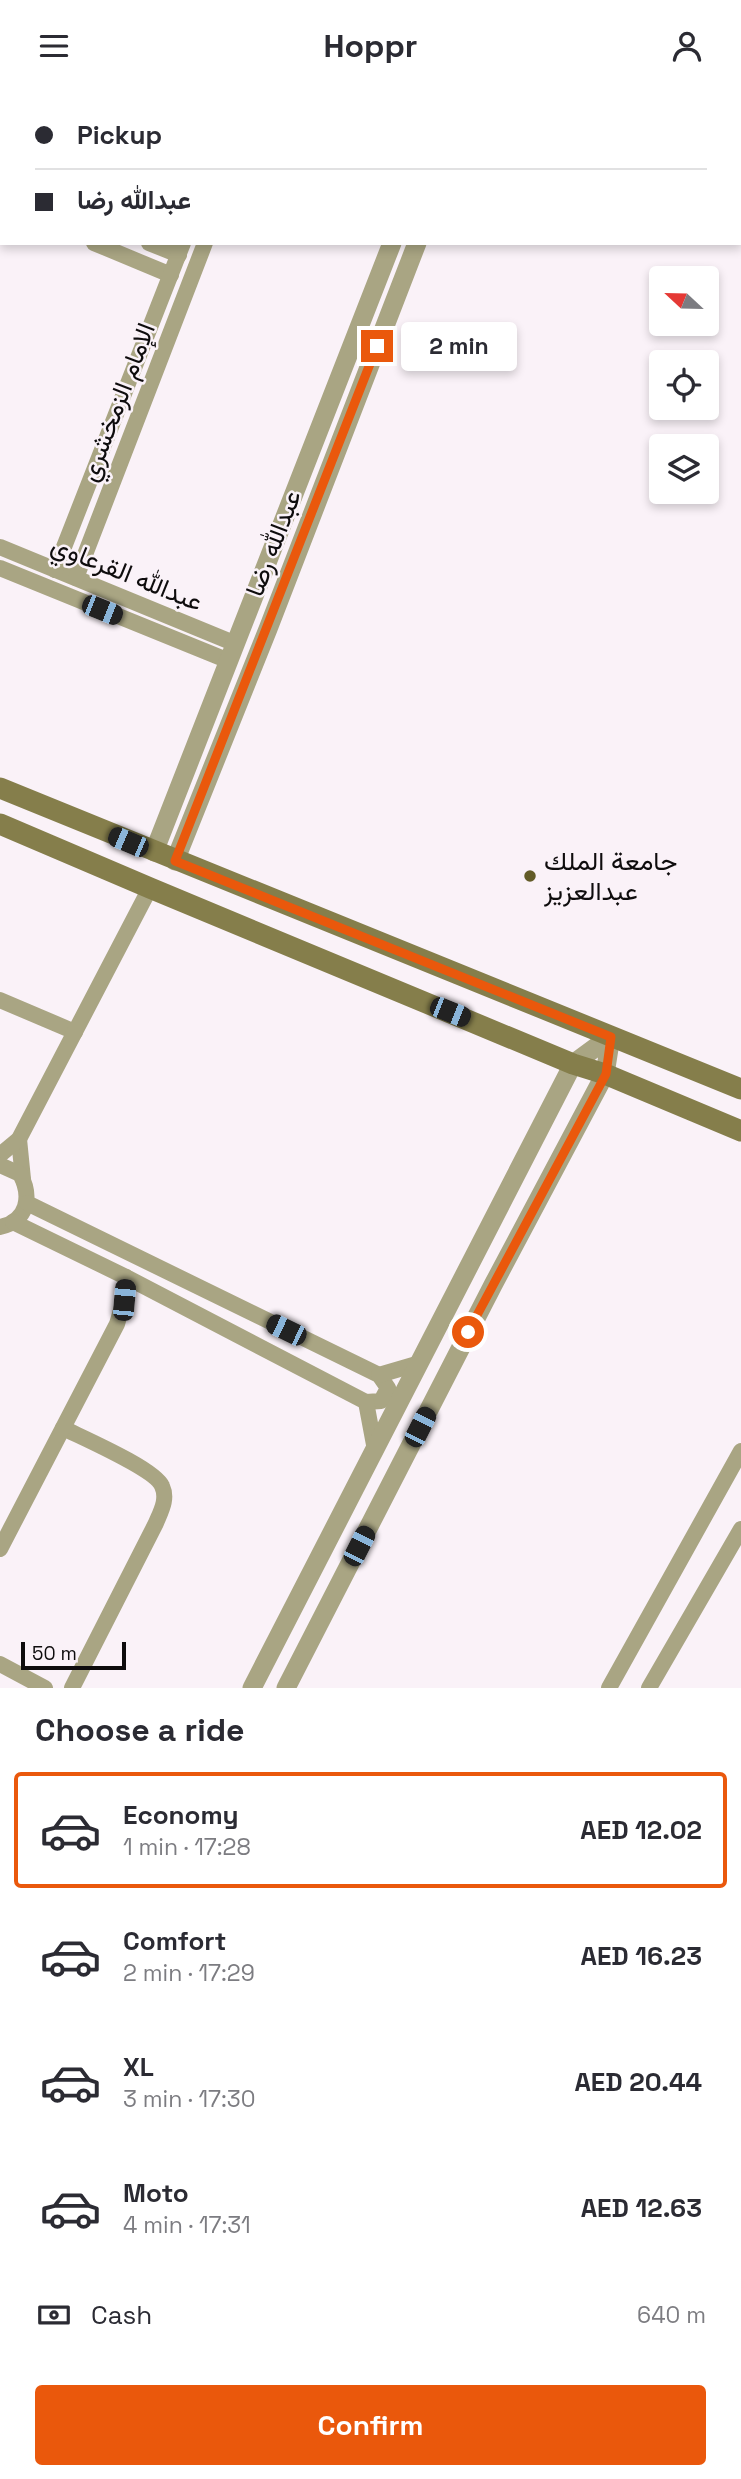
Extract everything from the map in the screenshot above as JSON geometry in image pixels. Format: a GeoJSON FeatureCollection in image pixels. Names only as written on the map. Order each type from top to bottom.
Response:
{"type":"FeatureCollection","features":[{"type":"Feature","properties":{"kind":"main road"},"geometry":{"type":"LineString","coordinates":[[0,788],[741,1089]]}},
{"type":"Feature","properties":{"kind":"main road"},"geometry":{"type":"LineString","coordinates":[[0,824],[573,1064],[606,1074],[741,1131]]}},
{"type":"Feature","properties":{"kind":"street"},"geometry":{"type":"LineString","coordinates":[[99,245],[171,275]]}},
{"type":"Feature","properties":{"kind":"street"},"geometry":{"type":"LineString","coordinates":[[160,245],[181,249]]}},
{"type":"Feature","properties":{"kind":"street","name":"الإمام الزمخشري"},"geometry":{"type":"LineString","coordinates":[[76,578],[204,245]]}},
{"type":"Feature","properties":{"kind":"street","name":"عبدالله رضا"},"geometry":{"type":"LineString","coordinates":[[154,852],[391,245]]}},
{"type":"Feature","properties":{"kind":"street","name":"عبدالله رضا"},"geometry":{"type":"LineString","coordinates":[[175,861],[416,245]]}},
{"type":"Feature","properties":{"kind":"street","name":"الإمام الزمخشري"},"geometry":{"type":"LineString","coordinates":[[55,570],[181,249]]}},
{"type":"Feature","properties":{"kind":"street","name":"عبدالله القرعاوي"},"geometry":{"type":"LineString","coordinates":[[0,547],[76,578],[233,653]]}},
{"type":"Feature","properties":{"kind":"street","name":"عبدالله القرعاوي"},"geometry":{"type":"LineString","coordinates":[[0,568],[233,653]]}},
{"type":"Feature","properties":{"kind":"street"},"geometry":{"type":"LineString","coordinates":[[245,622],[268,629]]}},
{"type":"Feature","properties":{"kind":"street"},"geometry":{"type":"LineString","coordinates":[[0,1155],[19,1139],[150,888]]}},
{"type":"Feature","properties":{"kind":"street"},"geometry":{"type":"LineString","coordinates":[[0,1000],[75,1032]]}},
{"type":"Feature","properties":{"kind":"street"},"geometry":{"type":"LineString","coordinates":[[252,1688],[573,1064],[611,1037]]}},
{"type":"Feature","properties":{"kind":"street"},"geometry":{"type":"LineString","coordinates":[[286,1688],[493,1285],[606,1074],[611,1037]]}},
{"type":"Feature","properties":{"kind":"street"},"geometry":{"type":"LineString","coordinates":[[19,1139],[27,1203],[24,1210],[6,1224],[126,1277],[366,1402],[381,1401],[388,1388],[379,1375],[27,1203]]}},
{"type":"Feature","properties":{"kind":"street"},"geometry":{"type":"LineString","coordinates":[[0,1165],[11,1168],[23,1179]]}},
{"type":"Feature","properties":{"kind":"street"},"geometry":{"type":"LineString","coordinates":[[0,1549],[117,1324],[124,1300],[126,1277]]}},
{"type":"Feature","properties":{"kind":"street"},"geometry":{"type":"LineString","coordinates":[[379,1375],[420,1363]]}},
{"type":"Feature","properties":{"kind":"street"},"geometry":{"type":"LineString","coordinates":[[366,1402],[375,1450]]}},
{"type":"Feature","properties":{"kind":"street"},"geometry":{"type":"LineString","coordinates":[[63,1428],[151,1472],[162,1485],[165,1502],[72,1688]]}},
{"type":"Feature","properties":{"kind":"street"},"geometry":{"type":"LineString","coordinates":[[609,1688],[741,1451]]}},
{"type":"Feature","properties":{"kind":"street"},"geometry":{"type":"LineString","coordinates":[[649,1688],[741,1529]]}},
{"type":"Feature","properties":{"kind":"street"},"geometry":{"type":"LineString","coordinates":[[0,1664],[45,1688]]}},
{"type":"Feature","properties":{"kind":"place","name":"جامعة الملك عبدالعزيز"},"geometry":{"type":"Point","coordinates":[530,876]}},
{"type":"Feature","properties":{"kind":"route"},"geometry":{"type":"LineString","coordinates":[[377,346],[175,861],[611,1037],[606,1074],[468,1332]]}}]}
